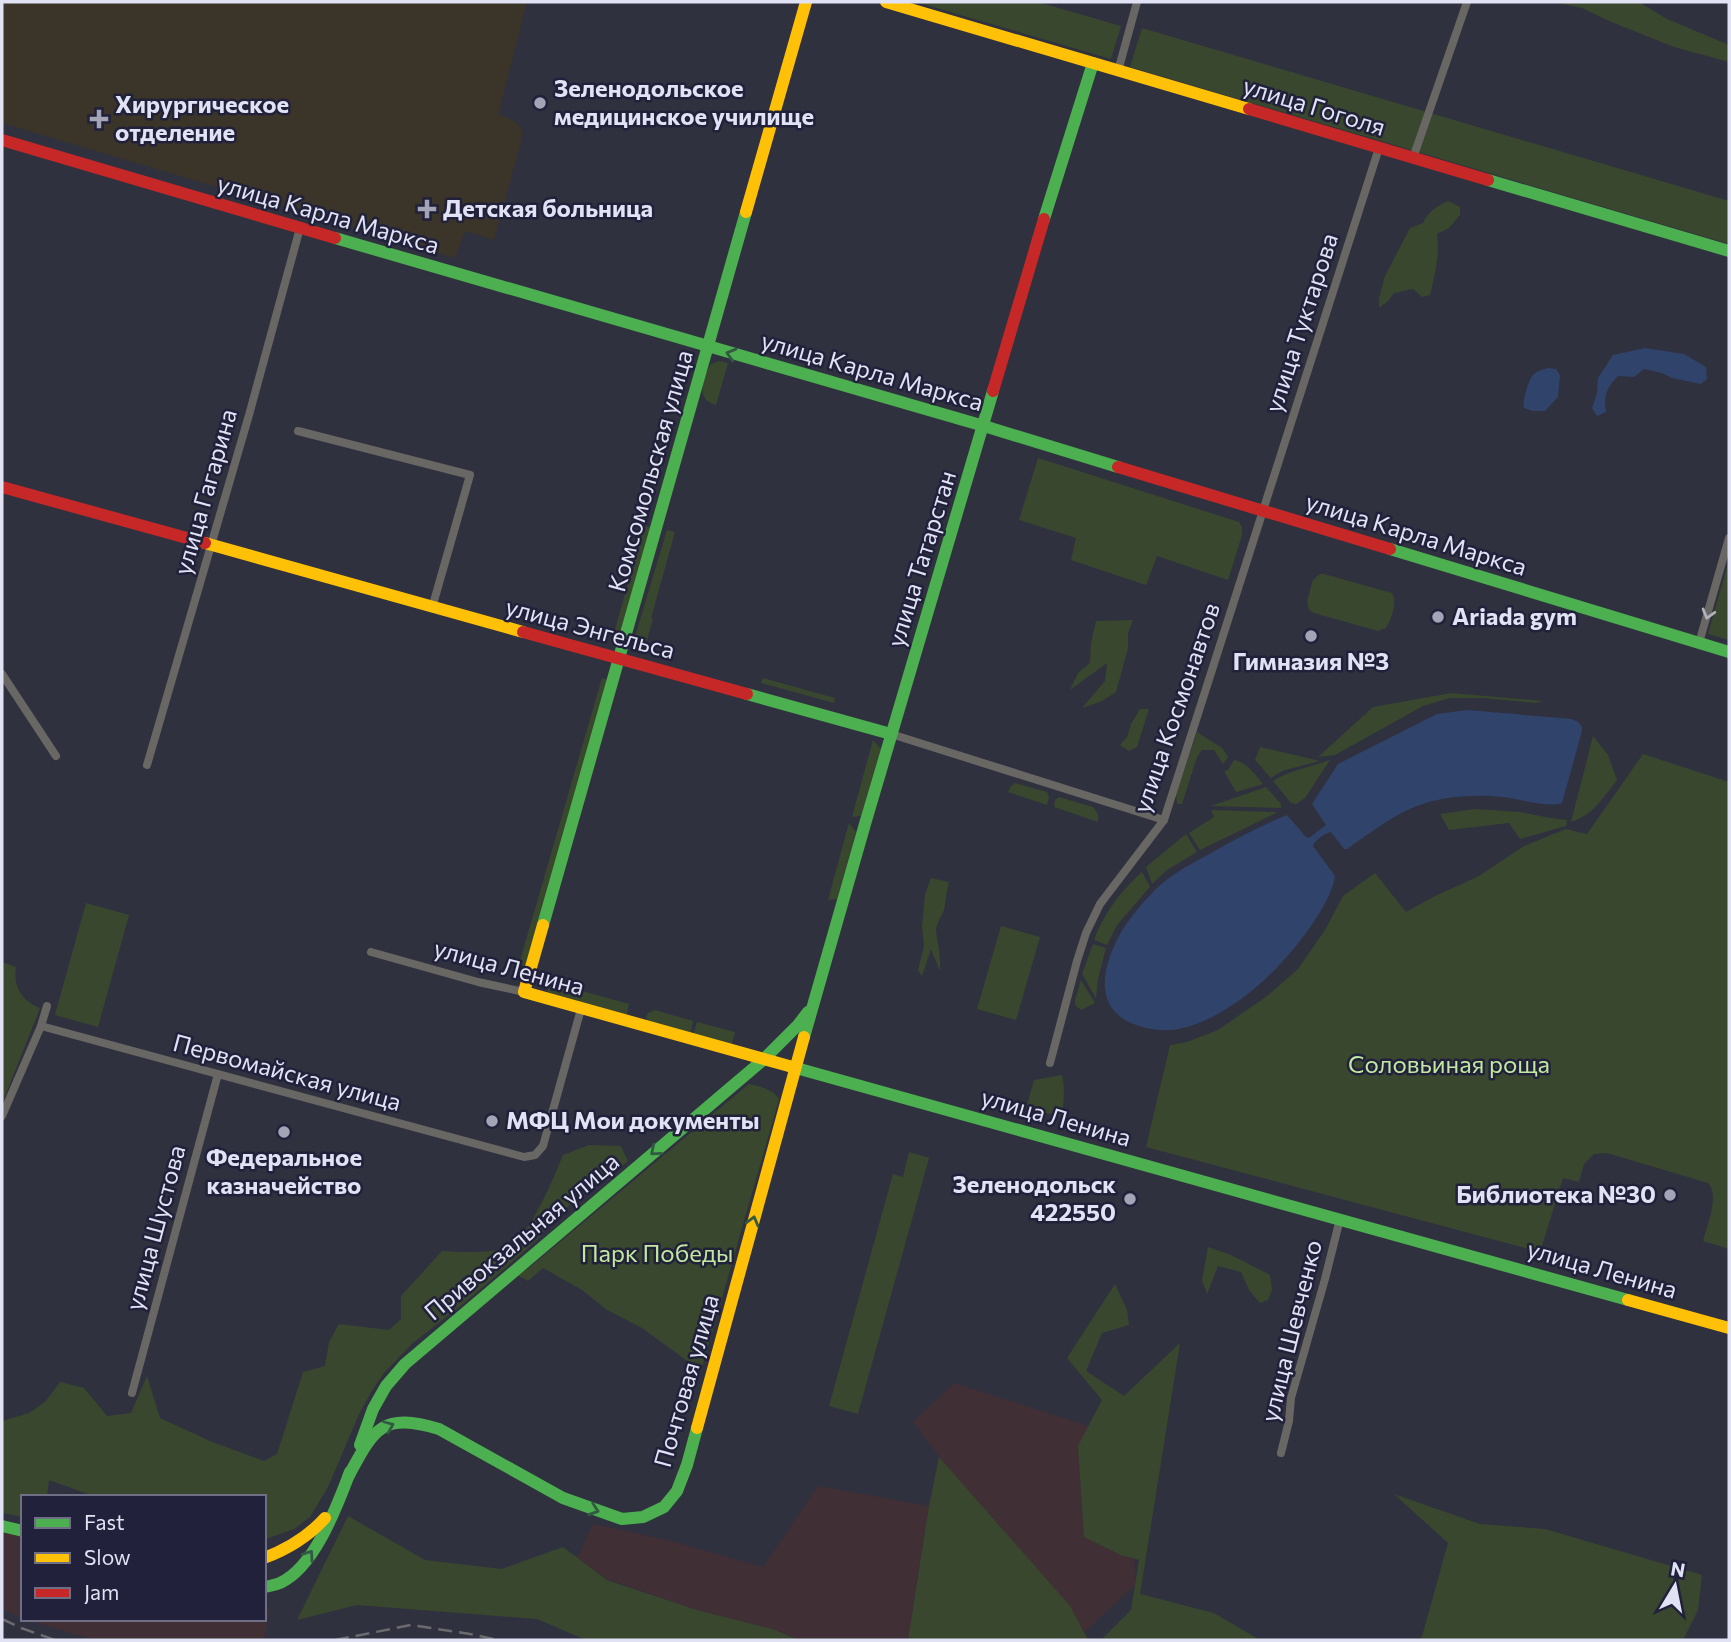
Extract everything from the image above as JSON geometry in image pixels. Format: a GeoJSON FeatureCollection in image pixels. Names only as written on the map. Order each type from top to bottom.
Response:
{"type":"FeatureCollection","features":[{"type":"Feature","properties":{"kind":"street","name":"Комсомольская улица"},"geometry":{"type":"LineString","coordinates":[[524,992],[806,2]]}},
{"type":"Feature","properties":{"kind":"street","name":"улица Гоголя"},"geometry":{"type":"LineString","coordinates":[[886,2],[1729,251]]}},
{"type":"Feature","properties":{"kind":"street"},"geometry":{"type":"LineString","coordinates":[[1118,71],[1137,2]]}},
{"type":"Feature","properties":{"kind":"street"},"geometry":{"type":"LineString","coordinates":[[1413,158],[1467,2]]}},
{"type":"Feature","properties":{"kind":"street","name":"улица Татарстан"},"geometry":{"type":"LineString","coordinates":[[795,1068],[891,734],[1093,63]]}},
{"type":"Feature","properties":{"kind":"street","name":"улица Карла Маркса"},"geometry":{"type":"LineString","coordinates":[[2,140],[984,426],[1729,652]]}},
{"type":"Feature","properties":{"kind":"street","name":"улица Туктарова"},"geometry":{"type":"LineString","coordinates":[[1262,511],[1379,148]]}},
{"type":"Feature","properties":{"kind":"street","name":"улица Гагарина"},"geometry":{"type":"LineString","coordinates":[[147,765],[300,228]]}},
{"type":"Feature","properties":{"kind":"street"},"geometry":{"type":"LineString","coordinates":[[298,431],[470,475],[432,608]]}},
{"type":"Feature","properties":{"kind":"street","name":"улица Энгельса"},"geometry":{"type":"LineString","coordinates":[[2,487],[891,734],[1164,820]]}},
{"type":"Feature","properties":{"kind":"street","name":"улица Космонавтов"},"geometry":{"type":"LineString","coordinates":[[1050,1063],[1077,961],[1090,924],[1100,904],[1164,820],[1262,511]]}},
{"type":"Feature","properties":{"kind":"street"},"geometry":{"type":"LineString","coordinates":[[1699,643],[1729,538]]}},
{"type":"Feature","properties":{"kind":"street"},"geometry":{"type":"LineString","coordinates":[[2,674],[56,756]]}},
{"type":"Feature","properties":{"kind":"street","name":"улица Ленина"},"geometry":{"type":"LineString","coordinates":[[370,952],[524,992],[1729,1328]]}},
{"type":"Feature","properties":{"kind":"street"},"geometry":{"type":"LineString","coordinates":[[2,1116],[47,1006]]}},
{"type":"Feature","properties":{"kind":"street","name":"Привокзальная улица"},"geometry":{"type":"LineString","coordinates":[[348,1477],[373,1409],[386,1385],[405,1364],[763,1060],[798,1026],[813,1006]]}},
{"type":"Feature","properties":{"kind":"street","name":"Первомайская улица"},"geometry":{"type":"LineString","coordinates":[[41,1026],[524,1157],[535,1155],[543,1146],[581,1009]]}},
{"type":"Feature","properties":{"kind":"street","name":"Почтовая улица"},"geometry":{"type":"LineString","coordinates":[[348,1477],[368,1440],[382,1427],[397,1421],[419,1422],[439,1429],[563,1498],[592,1509],[622,1519],[643,1517],[664,1507],[677,1491],[687,1465],[795,1068]]}},
{"type":"Feature","properties":{"kind":"street","name":"улица Шустова"},"geometry":{"type":"LineString","coordinates":[[132,1392],[218,1074]]}},
{"type":"Feature","properties":{"kind":"street","name":"улица Шевченко"},"geometry":{"type":"LineString","coordinates":[[1281,1453],[1289,1421],[1291,1398],[1340,1219]]}},
{"type":"Feature","properties":{"kind":"street"},"geometry":{"type":"LineString","coordinates":[[266,1586],[284,1582],[305,1563],[318,1542],[348,1477]]}},
{"type":"Feature","properties":{"kind":"street"},"geometry":{"type":"LineString","coordinates":[[266,1557],[291,1548],[308,1537],[336,1504]]}},
{"type":"Feature","properties":{"kind":"street"},"geometry":{"type":"LineString","coordinates":[[2,1526],[21,1531]]}},
{"type":"Feature","properties":{"kind":"shaded area"},"geometry":{"type":"Polygon","coordinates":[[[2,2],[527,2],[498,115],[519,125],[523,134],[494,240],[465,231],[455,258],[2,123],[2,2]]]}},
{"type":"Feature","properties":{"kind":"shaded area"},"geometry":{"type":"Polygon","coordinates":[[[954,1383],[1132,1440],[1135,1585],[1077,1639],[913,1422],[954,1383]]]}},
{"type":"Feature","properties":{"kind":"shaded area"},"geometry":{"type":"Polygon","coordinates":[[[818,1486],[929,1506],[908,1640],[799,1640],[772,1629],[697,1610],[607,1579],[577,1558],[593,1524],[667,1540],[763,1567],[818,1486]]]}},
{"type":"Feature","properties":{"kind":"shaded area"},"geometry":{"type":"Polygon","coordinates":[[[2,1531],[21,1536],[21,1618],[2,1609],[2,1531]]]}},
{"type":"Feature","properties":{"kind":"shaded area"},"geometry":{"type":"Polygon","coordinates":[[[266,1607],[270,1609],[264,1640],[95,1640],[31,1621],[266,1621],[266,1607]]]}},
{"type":"Feature","properties":{"kind":"green space"},"geometry":{"type":"Polygon","coordinates":[[[916,2],[1038,2],[1121,26],[1111,59],[916,2]]]}},
{"type":"Feature","properties":{"kind":"green space"},"geometry":{"type":"Polygon","coordinates":[[[1554,2],[1639,2],[1667,19],[1729,45],[1729,62],[1674,47],[1582,8],[1554,2]]]}},
{"type":"Feature","properties":{"kind":"green space"},"geometry":{"type":"Polygon","coordinates":[[[1142,28],[1729,201],[1729,244],[1130,67],[1142,28]]]}},
{"type":"Feature","properties":{"kind":"green space"},"geometry":{"type":"Polygon","coordinates":[[[1448,201],[1460,207],[1460,215],[1449,228],[1437,234],[1437,257],[1430,295],[1422,297],[1413,289],[1394,293],[1379,308],[1385,276],[1410,228],[1423,223],[1433,210],[1448,201]]]}},
{"type":"Feature","properties":{"kind":"green space"},"geometry":{"type":"Polygon","coordinates":[[[719,361],[728,363],[716,405],[705,398],[702,388],[711,364],[719,361]]]}},
{"type":"Feature","properties":{"kind":"green space"},"geometry":{"type":"Polygon","coordinates":[[[1038,458],[1239,522],[1242,535],[1228,580],[1157,556],[1146,585],[1071,560],[1076,538],[1019,520],[1038,458]]]}},
{"type":"Feature","properties":{"kind":"green space"},"geometry":{"type":"Polygon","coordinates":[[[644,526],[652,528],[622,639],[613,637],[644,526]]]}},
{"type":"Feature","properties":{"kind":"green space"},"geometry":{"type":"Polygon","coordinates":[[[667,530],[675,532],[646,643],[634,640],[667,530]]]}},
{"type":"Feature","properties":{"kind":"green space"},"geometry":{"type":"Polygon","coordinates":[[[1729,560],[1729,640],[1708,634],[1729,560]]]}},
{"type":"Feature","properties":{"kind":"green space"},"geometry":{"type":"Polygon","coordinates":[[[1320,574],[1392,593],[1394,606],[1386,628],[1378,631],[1309,610],[1307,601],[1313,580],[1320,574]]]}},
{"type":"Feature","properties":{"kind":"green space"},"geometry":{"type":"Polygon","coordinates":[[[1133,620],[1116,692],[1102,701],[1082,708],[1105,681],[1107,663],[1070,690],[1078,673],[1090,663],[1096,621],[1133,620]]]}},
{"type":"Feature","properties":{"kind":"green space"},"geometry":{"type":"Polygon","coordinates":[[[602,678],[611,681],[528,967],[519,964],[602,678]]]}},
{"type":"Feature","properties":{"kind":"green space"},"geometry":{"type":"Polygon","coordinates":[[[763,678],[835,698],[834,703],[761,683],[763,678]]]}},
{"type":"Feature","properties":{"kind":"green space"},"geometry":{"type":"Polygon","coordinates":[[[1451,693],[1543,701],[1536,703],[1450,698],[1423,706],[1335,755],[1318,757],[1373,707],[1451,693]]]}},
{"type":"Feature","properties":{"kind":"green space"},"geometry":{"type":"Polygon","coordinates":[[[1140,709],[1149,709],[1137,747],[1129,751],[1120,745],[1127,737],[1140,709]]]}},
{"type":"Feature","properties":{"kind":"green space"},"geometry":{"type":"Polygon","coordinates":[[[1197,732],[1222,748],[1228,757],[1223,764],[1214,750],[1202,750],[1197,757],[1182,804],[1177,804],[1176,795],[1197,732]]]}},
{"type":"Feature","properties":{"kind":"green space"},"geometry":{"type":"Polygon","coordinates":[[[1593,736],[1608,755],[1617,780],[1592,810],[1571,822],[1593,736]]]}},
{"type":"Feature","properties":{"kind":"green space"},"geometry":{"type":"Polygon","coordinates":[[[873,740],[881,749],[861,816],[852,817],[873,740]]]}},
{"type":"Feature","properties":{"kind":"green space"},"geometry":{"type":"Polygon","coordinates":[[[1260,747],[1320,761],[1282,771],[1271,778],[1255,760],[1260,747]]]}},
{"type":"Feature","properties":{"kind":"green space","name":"Соловьиная роща"},"geometry":{"type":"Polygon","coordinates":[[[1643,754],[1729,782],[1729,1249],[1703,1241],[1713,1203],[1708,1183],[1607,1153],[1594,1154],[1584,1164],[1579,1182],[1563,1178],[1540,1252],[1146,1147],[1170,1045],[1187,1042],[1218,1030],[1267,996],[1298,969],[1325,930],[1343,896],[1375,873],[1406,912],[1479,876],[1524,846],[1566,829],[1587,834],[1643,754]]]}},
{"type":"Feature","properties":{"kind":"green space"},"geometry":{"type":"Polygon","coordinates":[[[1234,760],[1246,766],[1263,784],[1236,792],[1224,771],[1228,770],[1234,760]]]}},
{"type":"Feature","properties":{"kind":"green space"},"geometry":{"type":"Polygon","coordinates":[[[1330,760],[1305,798],[1296,804],[1291,803],[1273,781],[1293,771],[1330,760]]]}},
{"type":"Feature","properties":{"kind":"green space"},"geometry":{"type":"Polygon","coordinates":[[[1015,783],[1047,792],[1047,805],[1008,792],[1015,783]]]}},
{"type":"Feature","properties":{"kind":"green space"},"geometry":{"type":"Polygon","coordinates":[[[1266,787],[1281,804],[1281,808],[1211,806],[1266,787]]]}},
{"type":"Feature","properties":{"kind":"green space"},"geometry":{"type":"Polygon","coordinates":[[[1059,797],[1093,807],[1098,814],[1098,822],[1054,807],[1055,800],[1059,797]]]}},
{"type":"Feature","properties":{"kind":"green space"},"geometry":{"type":"Polygon","coordinates":[[[1475,809],[1520,812],[1567,820],[1566,826],[1520,839],[1509,823],[1449,830],[1440,814],[1475,809]]]}},
{"type":"Feature","properties":{"kind":"green space"},"geometry":{"type":"Polygon","coordinates":[[[1211,810],[1276,813],[1200,850],[1189,833],[1214,817],[1211,810]]]}},
{"type":"Feature","properties":{"kind":"green space"},"geometry":{"type":"Polygon","coordinates":[[[849,823],[856,832],[837,899],[828,900],[849,823]]]}},
{"type":"Feature","properties":{"kind":"green space"},"geometry":{"type":"Polygon","coordinates":[[[1186,834],[1197,852],[1167,870],[1152,884],[1146,867],[1186,834]]]}},
{"type":"Feature","properties":{"kind":"green space"},"geometry":{"type":"Polygon","coordinates":[[[1142,872],[1150,887],[1117,925],[1107,945],[1094,940],[1114,903],[1142,872]]]}},
{"type":"Feature","properties":{"kind":"green space"},"geometry":{"type":"Polygon","coordinates":[[[931,878],[949,882],[944,910],[936,928],[940,971],[931,949],[922,976],[918,970],[924,946],[922,927],[925,894],[931,878]]]}},
{"type":"Feature","properties":{"kind":"green space"},"geometry":{"type":"Polygon","coordinates":[[[86,903],[129,915],[98,1027],[55,1015],[86,903]]]}},
{"type":"Feature","properties":{"kind":"green space"},"geometry":{"type":"Polygon","coordinates":[[[1001,926],[1040,937],[1016,1020],[977,1009],[1001,926]]]}},
{"type":"Feature","properties":{"kind":"green space"},"geometry":{"type":"Polygon","coordinates":[[[1093,944],[1106,948],[1096,998],[1082,974],[1093,944]]]}},
{"type":"Feature","properties":{"kind":"green space"},"geometry":{"type":"Polygon","coordinates":[[[2,962],[16,967],[20,992],[40,1008],[2,1104],[2,962]]]}},
{"type":"Feature","properties":{"kind":"green space"},"geometry":{"type":"Polygon","coordinates":[[[1081,980],[1095,1003],[1081,1010],[1075,1005],[1075,1000],[1081,980]]]}},
{"type":"Feature","properties":{"kind":"green space"},"geometry":{"type":"Polygon","coordinates":[[[550,982],[629,1004],[626,1018],[546,996],[550,982]]]}},
{"type":"Feature","properties":{"kind":"green space"},"geometry":{"type":"Polygon","coordinates":[[[655,1010],[693,1021],[690,1036],[648,1023],[648,1013],[655,1010]]]}},
{"type":"Feature","properties":{"kind":"green space"},"geometry":{"type":"Polygon","coordinates":[[[697,1022],[735,1032],[731,1047],[693,1036],[697,1022]]]}},
{"type":"Feature","properties":{"kind":"green space"},"geometry":{"type":"Polygon","coordinates":[[[1062,1075],[1064,1096],[1061,1116],[1026,1109],[1034,1080],[1062,1075]]]}},
{"type":"Feature","properties":{"kind":"green space","name":"Парк Победы"},"geometry":{"type":"Polygon","coordinates":[[[749,1084],[770,1090],[779,1099],[701,1371],[642,1328],[607,1310],[582,1290],[543,1268],[528,1281],[517,1275],[530,1267],[749,1084]]]}},
{"type":"Feature","properties":{"kind":"green space"},"geometry":{"type":"Polygon","coordinates":[[[589,1145],[621,1146],[628,1161],[607,1179],[580,1196],[557,1216],[537,1240],[413,1343],[384,1373],[360,1412],[328,1487],[310,1517],[294,1529],[266,1538],[266,1495],[90,1495],[49,1480],[47,1495],[21,1495],[21,1517],[2,1513],[2,1421],[29,1413],[45,1402],[60,1382],[84,1388],[107,1416],[131,1413],[147,1376],[160,1418],[210,1441],[264,1461],[277,1454],[303,1372],[325,1366],[329,1342],[339,1324],[389,1330],[401,1319],[401,1296],[442,1251],[492,1251],[515,1242],[540,1206],[563,1155],[589,1145]]]}},
{"type":"Feature","properties":{"kind":"green space"},"geometry":{"type":"Polygon","coordinates":[[[909,1152],[929,1158],[858,1414],[829,1406],[893,1174],[903,1177],[909,1152]]]}},
{"type":"Feature","properties":{"kind":"green space"},"geometry":{"type":"Polygon","coordinates":[[[1208,1247],[1231,1255],[1270,1275],[1272,1290],[1268,1300],[1260,1303],[1249,1290],[1241,1272],[1218,1266],[1207,1294],[1202,1280],[1208,1247]]]}},
{"type":"Feature","properties":{"kind":"green space"},"geometry":{"type":"Polygon","coordinates":[[[1115,1284],[1127,1310],[1129,1325],[1102,1333],[1086,1371],[1124,1396],[1180,1343],[1140,1594],[1214,1613],[1260,1640],[1101,1640],[1131,1610],[1139,1560],[1121,1555],[1084,1537],[1078,1446],[1102,1400],[1067,1358],[1115,1284]]]}},
{"type":"Feature","properties":{"kind":"green space"},"geometry":{"type":"Polygon","coordinates":[[[939,1457],[1070,1606],[1088,1640],[908,1640],[939,1457]]]}},
{"type":"Feature","properties":{"kind":"green space"},"geometry":{"type":"Polygon","coordinates":[[[1394,1494],[1480,1524],[1545,1529],[1702,1575],[1698,1610],[1683,1640],[1421,1640],[1448,1543],[1394,1494]]]}},
{"type":"Feature","properties":{"kind":"green space"},"geometry":{"type":"Polygon","coordinates":[[[348,1516],[425,1560],[502,1569],[563,1547],[607,1580],[697,1610],[772,1629],[799,1640],[586,1640],[537,1619],[357,1605],[297,1620],[348,1516]]]}},
{"type":"Feature","properties":{"kind":"water"},"geometry":{"type":"Polygon","coordinates":[[[1645,348],[1684,354],[1706,367],[1707,379],[1701,384],[1644,369],[1634,377],[1618,376],[1607,392],[1606,412],[1597,416],[1592,408],[1598,378],[1613,355],[1645,348]]]}},
{"type":"Feature","properties":{"kind":"water"},"geometry":{"type":"Polygon","coordinates":[[[1548,368],[1556,369],[1560,375],[1558,397],[1545,411],[1524,408],[1524,398],[1531,378],[1535,373],[1548,368]]]}},
{"type":"Feature","properties":{"kind":"water"},"geometry":{"type":"Polygon","coordinates":[[[1467,710],[1572,719],[1578,722],[1582,731],[1562,803],[1540,804],[1492,796],[1457,797],[1423,804],[1404,812],[1347,849],[1344,849],[1331,832],[1326,834],[1313,846],[1335,876],[1333,886],[1306,933],[1273,972],[1222,1012],[1193,1025],[1172,1030],[1154,1029],[1136,1025],[1119,1016],[1106,996],[1109,960],[1131,917],[1163,883],[1223,846],[1287,815],[1309,838],[1326,825],[1312,804],[1338,764],[1437,714],[1467,710]]]}},
{"type":"Feature","properties":{"kind":"railway"},"geometry":{"type":"LineString","coordinates":[[2,1619],[55,1640]]}},
{"type":"Feature","properties":{"kind":"railway"},"geometry":{"type":"LineString","coordinates":[[335,1640],[411,1625],[498,1640]]}},
{"type":"Feature","properties":{"kind":"traffic: fast"},"geometry":{"type":"LineString","coordinates":[[1044,219],[1093,63]]}},
{"type":"Feature","properties":{"kind":"traffic: fast"},"geometry":{"type":"LineString","coordinates":[[1488,180],[1729,251]]}},
{"type":"Feature","properties":{"kind":"traffic: fast"},"geometry":{"type":"LineString","coordinates":[[543,925],[746,212]]}},
{"type":"Feature","properties":{"kind":"traffic: fast"},"geometry":{"type":"LineString","coordinates":[[335,238],[1118,467]]}},
{"type":"Feature","properties":{"kind":"traffic: fast"},"geometry":{"type":"LineString","coordinates":[[804,1037],[993,391]]}},
{"type":"Feature","properties":{"kind":"traffic: fast"},"geometry":{"type":"LineString","coordinates":[[1390,549],[1729,652]]}},
{"type":"Feature","properties":{"kind":"traffic: fast"},"geometry":{"type":"LineString","coordinates":[[747,694],[891,734]]}},
{"type":"Feature","properties":{"kind":"traffic: fast"},"geometry":{"type":"LineString","coordinates":[[360,1445],[373,1409],[386,1386],[405,1364],[763,1060],[808,1012]]}},
{"type":"Feature","properties":{"kind":"traffic: fast"},"geometry":{"type":"LineString","coordinates":[[789,1066],[1628,1300]]}},
{"type":"Feature","properties":{"kind":"traffic: fast"},"geometry":{"type":"LineString","coordinates":[[348,1477],[365,1447],[382,1429],[392,1424],[420,1424],[439,1429],[563,1498],[622,1519],[643,1517],[664,1507],[677,1491],[697,1428]]}},
{"type":"Feature","properties":{"kind":"traffic: fast"},"geometry":{"type":"LineString","coordinates":[[266,1586],[280,1583],[304,1564],[323,1534],[350,1472]]}},
{"type":"Feature","properties":{"kind":"traffic: fast"},"geometry":{"type":"LineString","coordinates":[[2,1526],[21,1531]]}},
{"type":"Feature","properties":{"kind":"traffic: slow"},"geometry":{"type":"LineString","coordinates":[[746,212],[806,2]]}},
{"type":"Feature","properties":{"kind":"traffic: slow"},"geometry":{"type":"LineString","coordinates":[[886,2],[1249,109]]}},
{"type":"Feature","properties":{"kind":"traffic: slow"},"geometry":{"type":"LineString","coordinates":[[205,543],[523,632]]}},
{"type":"Feature","properties":{"kind":"traffic: slow"},"geometry":{"type":"LineString","coordinates":[[543,925],[524,992],[789,1066]]}},
{"type":"Feature","properties":{"kind":"traffic: slow"},"geometry":{"type":"LineString","coordinates":[[697,1428],[804,1037]]}},
{"type":"Feature","properties":{"kind":"traffic: slow"},"geometry":{"type":"LineString","coordinates":[[1628,1300],[1729,1328]]}},
{"type":"Feature","properties":{"kind":"traffic: slow"},"geometry":{"type":"LineString","coordinates":[[266,1557],[297,1542],[325,1518]]}},
{"type":"Feature","properties":{"kind":"traffic: jam"},"geometry":{"type":"LineString","coordinates":[[1249,109],[1488,180]]}},
{"type":"Feature","properties":{"kind":"traffic: jam"},"geometry":{"type":"LineString","coordinates":[[2,140],[335,238]]}},
{"type":"Feature","properties":{"kind":"traffic: jam"},"geometry":{"type":"LineString","coordinates":[[993,391],[1044,219]]}},
{"type":"Feature","properties":{"kind":"traffic: jam"},"geometry":{"type":"LineString","coordinates":[[1118,467],[1390,549]]}},
{"type":"Feature","properties":{"kind":"traffic: jam"},"geometry":{"type":"LineString","coordinates":[[2,487],[205,543]]}},
{"type":"Feature","properties":{"kind":"traffic: jam"},"geometry":{"type":"LineString","coordinates":[[523,632],[747,694]]}},
{"type":"Feature","properties":{"kind":"place","name":"Зеленодольское медицинское училище"},"geometry":{"type":"Point","coordinates":[540,103]}},
{"type":"Feature","properties":{"kind":"place","name":"Хирургическое отделение"},"geometry":{"type":"Point","coordinates":[99,119]}},
{"type":"Feature","properties":{"kind":"place","name":"Детская больница"},"geometry":{"type":"Point","coordinates":[427,209]}},
{"type":"Feature","properties":{"kind":"place","name":"Ariada gym"},"geometry":{"type":"Point","coordinates":[1438,617]}},
{"type":"Feature","properties":{"kind":"place","name":"Гимназия №3"},"geometry":{"type":"Point","coordinates":[1311,636]}},
{"type":"Feature","properties":{"kind":"place","name":"МФЦ Мои документы"},"geometry":{"type":"Point","coordinates":[492,1121]}},
{"type":"Feature","properties":{"kind":"place","name":"Федеральное казначейство"},"geometry":{"type":"Point","coordinates":[284,1132]}},
{"type":"Feature","properties":{"kind":"place","name":"Библиотека №30"},"geometry":{"type":"Point","coordinates":[1670,1195]}},
{"type":"Feature","properties":{"kind":"place","name":"Зеленодольск 422550"},"geometry":{"type":"Point","coordinates":[1130,1199]}}]}
